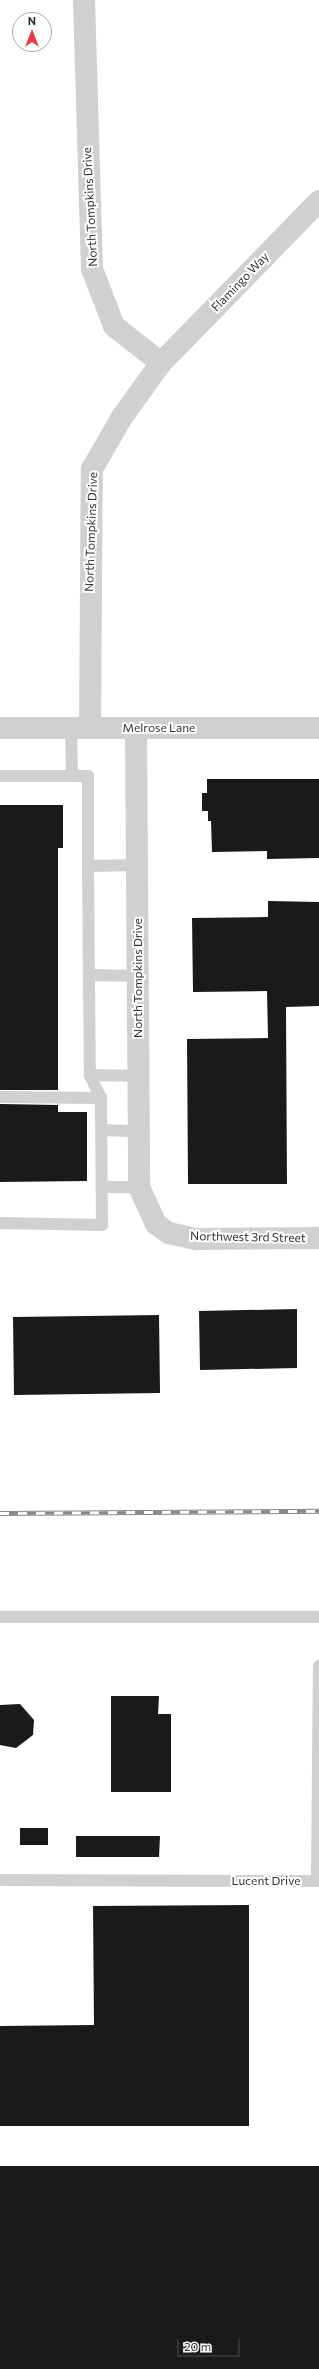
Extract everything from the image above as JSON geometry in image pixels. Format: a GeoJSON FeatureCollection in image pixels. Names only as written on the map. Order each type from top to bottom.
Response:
{"type":"FeatureCollection","features":[{"type":"Feature","properties":{"kind":"street","name":"North Tompkins Drive"},"geometry":{"type":"LineString","coordinates":[[80,728],[92,468],[122,417],[161,363],[114,326],[92,269],[84,0]]}},
{"type":"Feature","properties":{"kind":"street","name":"Flamingo Way"},"geometry":{"type":"LineString","coordinates":[[161,363],[319,201]]}},
{"type":"Feature","properties":{"kind":"street","name":"Melrose Lane"},"geometry":{"type":"LineString","coordinates":[[0,728],[319,728]]}},
{"type":"Feature","properties":{"kind":"street","name":"North Tompkins Drive"},"geometry":{"type":"LineString","coordinates":[[136,728],[139,1187],[156,1224]]}},
{"type":"Feature","properties":{"kind":"street","name":"Northwest 3rd Street"},"geometry":{"type":"LineString","coordinates":[[156,1224],[169,1233],[196,1239],[319,1238]]}},
{"type":"Feature","properties":{"kind":"lane"},"geometry":{"type":"LineString","coordinates":[[72,776],[80,728]]}},
{"type":"Feature","properties":{"kind":"lane"},"geometry":{"type":"LineString","coordinates":[[0,776],[88,776],[90,1075],[101,1098],[102,1225],[0,1223]]}},
{"type":"Feature","properties":{"kind":"lane"},"geometry":{"type":"LineString","coordinates":[[88,866],[137,865]]}},
{"type":"Feature","properties":{"kind":"lane"},"geometry":{"type":"LineString","coordinates":[[89,975],[138,976]]}},
{"type":"Feature","properties":{"kind":"lane"},"geometry":{"type":"LineString","coordinates":[[90,1075],[138,1076]]}},
{"type":"Feature","properties":{"kind":"lane"},"geometry":{"type":"LineString","coordinates":[[0,1097],[101,1098]]}},
{"type":"Feature","properties":{"kind":"lane"},"geometry":{"type":"LineString","coordinates":[[102,1130],[139,1131]]}},
{"type":"Feature","properties":{"kind":"lane"},"geometry":{"type":"LineString","coordinates":[[102,1187],[139,1187]]}},
{"type":"Feature","properties":{"kind":"lane"},"geometry":{"type":"LineString","coordinates":[[0,1617],[319,1617]]}},
{"type":"Feature","properties":{"kind":"lane","name":"Lucent Drive"},"geometry":{"type":"LineString","coordinates":[[0,1880],[318,1881],[319,1666]]}},
{"type":"Feature","properties":{"kind":"building"},"geometry":{"type":"Polygon","coordinates":[[[207,779],[319,779],[319,858],[267,859],[267,851],[212,852],[211,821],[208,821],[208,811],[202,811],[202,793],[207,793],[207,779]]]}},
{"type":"Feature","properties":{"kind":"building"},"geometry":{"type":"Polygon","coordinates":[[[0,805],[63,805],[63,848],[58,848],[58,1090],[0,1090],[0,805]]]}},
{"type":"Feature","properties":{"kind":"building"},"geometry":{"type":"Polygon","coordinates":[[[268,901],[319,902],[319,1006],[286,1007],[287,1184],[188,1184],[187,1039],[268,1038],[267,991],[193,992],[192,918],[268,917],[268,901]]]}},
{"type":"Feature","properties":{"kind":"building"},"geometry":{"type":"Polygon","coordinates":[[[0,1104],[58,1105],[58,1112],[87,1112],[87,1181],[0,1182],[0,1104]]]}},
{"type":"Feature","properties":{"kind":"building"},"geometry":{"type":"Polygon","coordinates":[[[297,1309],[297,1368],[200,1370],[199,1311],[297,1309]]]}},
{"type":"Feature","properties":{"kind":"building"},"geometry":{"type":"Polygon","coordinates":[[[159,1315],[160,1393],[14,1395],[13,1317],[159,1315]]]}},
{"type":"Feature","properties":{"kind":"building"},"geometry":{"type":"Polygon","coordinates":[[[111,1696],[159,1696],[158,1714],[171,1714],[171,1792],[111,1792],[111,1696]]]}},
{"type":"Feature","properties":{"kind":"building"},"geometry":{"type":"Polygon","coordinates":[[[20,1704],[34,1720],[33,1735],[16,1748],[0,1745],[0,1705],[20,1704]]]}},
{"type":"Feature","properties":{"kind":"building"},"geometry":{"type":"Polygon","coordinates":[[[20,1828],[48,1828],[48,1845],[20,1845],[20,1828]]]}},
{"type":"Feature","properties":{"kind":"building"},"geometry":{"type":"Polygon","coordinates":[[[76,1836],[160,1836],[159,1857],[76,1857],[76,1836]]]}},
{"type":"Feature","properties":{"kind":"building"},"geometry":{"type":"Polygon","coordinates":[[[249,1905],[249,2126],[0,2126],[0,2026],[94,2025],[93,1906],[249,1905]]]}},
{"type":"Feature","properties":{"kind":"building"},"geometry":{"type":"Polygon","coordinates":[[[0,2166],[319,2166],[319,2369],[0,2369],[0,2166]]]}},
{"type":"Feature","properties":{"kind":"railway"},"geometry":{"type":"LineString","coordinates":[[0,1513],[319,1511]]}}]}
